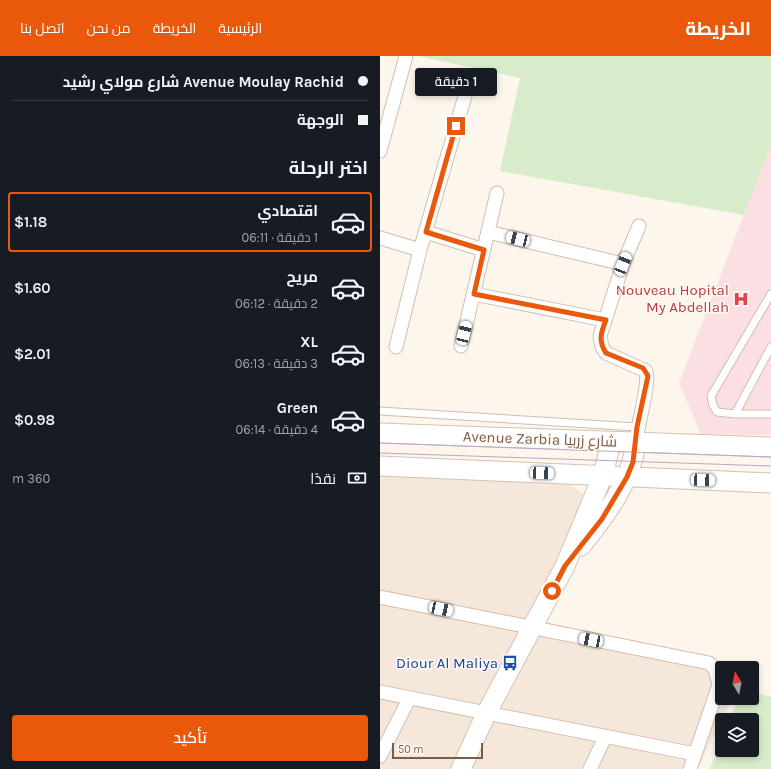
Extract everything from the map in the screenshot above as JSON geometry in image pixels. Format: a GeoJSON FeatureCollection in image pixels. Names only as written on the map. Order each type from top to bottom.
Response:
{"type":"FeatureCollection","features":[{"type":"Feature","properties":{"kind":"main road","name":"Avenue Zarbia شارع زربيا"},"geometry":{"type":"LineString","coordinates":[[380,433],[611,442],[636,435],[771,447]]}},
{"type":"Feature","properties":{"kind":"main road"},"geometry":{"type":"LineString","coordinates":[[565,566],[602,519],[627,477],[633,462],[636,435]]}},
{"type":"Feature","properties":{"kind":"main road"},"geometry":{"type":"LineString","coordinates":[[466,767],[486,714],[565,566],[603,475],[611,442]]}},
{"type":"Feature","properties":{"kind":"main road"},"geometry":{"type":"LineString","coordinates":[[380,466],[771,483]]}},
{"type":"Feature","properties":{"kind":"street"},"geometry":{"type":"LineString","coordinates":[[380,151],[406,56]]}},
{"type":"Feature","properties":{"kind":"street"},"geometry":{"type":"LineString","coordinates":[[396,347],[420,250],[465,96]]}},
{"type":"Feature","properties":{"kind":"street"},"geometry":{"type":"LineString","coordinates":[[461,346],[497,193]]}},
{"type":"Feature","properties":{"kind":"street"},"geometry":{"type":"LineString","coordinates":[[636,435],[648,381],[646,371],[606,353],[602,347],[600,336],[623,264],[639,226]]}},
{"type":"Feature","properties":{"kind":"street"},"geometry":{"type":"LineString","coordinates":[[426,232],[484,250]]}},
{"type":"Feature","properties":{"kind":"street"},"geometry":{"type":"LineString","coordinates":[[488,232],[623,264]]}},
{"type":"Feature","properties":{"kind":"street"},"geometry":{"type":"LineString","coordinates":[[380,238],[420,250]]}},
{"type":"Feature","properties":{"kind":"street"},"geometry":{"type":"LineString","coordinates":[[474,294],[606,320]]}},
{"type":"Feature","properties":{"kind":"street"},"geometry":{"type":"LineString","coordinates":[[380,596],[709,663],[715,668],[719,685],[690,769]]}},
{"type":"Feature","properties":{"kind":"street"},"geometry":{"type":"LineString","coordinates":[[380,692],[409,699],[696,754]]}},
{"type":"Feature","properties":{"kind":"street"},"geometry":{"type":"LineString","coordinates":[[380,756],[409,699]]}},
{"type":"Feature","properties":{"kind":"street"},"geometry":{"type":"LineString","coordinates":[[590,769],[605,737]]}},
{"type":"Feature","properties":{"kind":"lane"},"geometry":{"type":"LineString","coordinates":[[771,294],[711,396],[713,405],[717,412],[735,414],[771,414]]}},
{"type":"Feature","properties":{"kind":"lane"},"geometry":{"type":"LineString","coordinates":[[735,414],[771,349]]}},
{"type":"Feature","properties":{"kind":"lane"},"geometry":{"type":"LineString","coordinates":[[380,411],[636,435]]}},
{"type":"Feature","properties":{"kind":"shaded area","name":"Nouveau Hopital My Abdellah"},"geometry":{"type":"Polygon","coordinates":[[[771,145],[771,435],[701,434],[679,383],[771,145]]]}},
{"type":"Feature","properties":{"kind":"shaded area"},"geometry":{"type":"Polygon","coordinates":[[[380,459],[566,481],[583,494],[583,522],[536,635],[715,670],[715,705],[729,705],[725,713],[715,713],[715,734],[698,769],[380,769],[380,459]]]}},
{"type":"Feature","properties":{"kind":"green space"},"geometry":{"type":"Polygon","coordinates":[[[418,56],[771,56],[771,145],[744,215],[500,171],[520,78],[418,56]]]}},
{"type":"Feature","properties":{"kind":"green space"},"geometry":{"type":"Polygon","coordinates":[[[759,693],[771,697],[771,769],[710,769],[715,756],[715,757],[759,757],[759,713],[732,713],[736,705],[759,705],[759,693]]]}},
{"type":"Feature","properties":{"kind":"tram line"},"geometry":{"type":"LineString","coordinates":[[380,443],[771,457]]}},
{"type":"Feature","properties":{"kind":"tram line"},"geometry":{"type":"LineString","coordinates":[[380,453],[771,466]]}},
{"type":"Feature","properties":{"kind":"place","name":"Nouveau Hopital My Abdellah"},"geometry":{"type":"Point","coordinates":[741,299]}},
{"type":"Feature","properties":{"kind":"place","name":"Diour Al Maliya"},"geometry":{"type":"Point","coordinates":[510,663]}},
{"type":"Feature","properties":{"kind":"route"},"geometry":{"type":"LineString","coordinates":[[456,126],[426,232],[484,250],[474,294],[606,320],[600,336],[600,342],[606,353],[643,368],[648,376],[637,427],[635,453],[627,477],[618,495],[602,519],[565,566],[552,591]]}}]}
